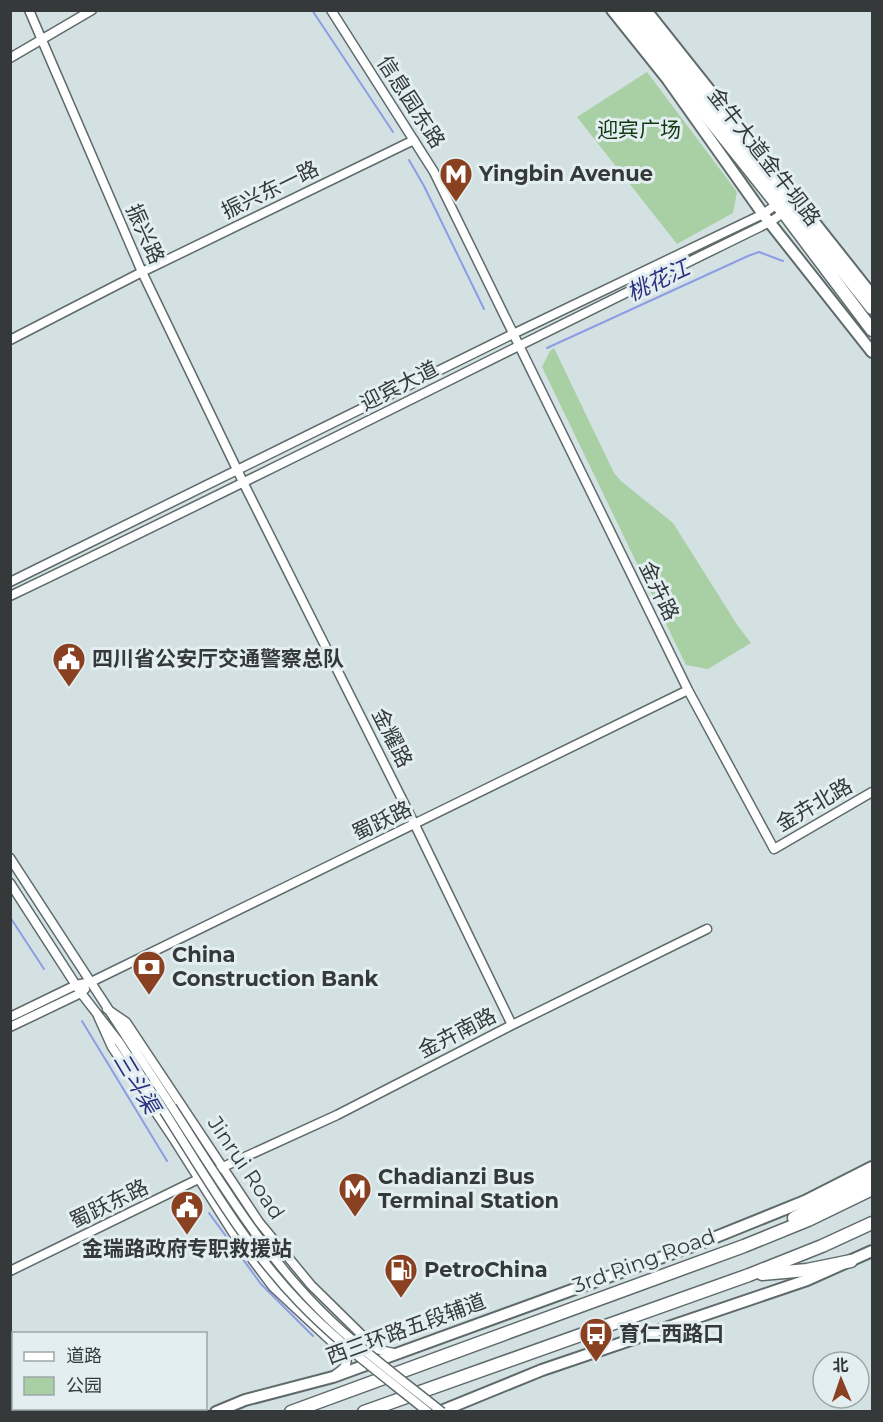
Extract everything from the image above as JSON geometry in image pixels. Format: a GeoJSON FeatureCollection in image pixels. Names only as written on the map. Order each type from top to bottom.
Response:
{"type":"FeatureCollection","features":[{"type":"Feature","properties":{"kind":"highway","name":"金牛大道金牛坝路"},"geometry":{"type":"LineString","coordinates":[[622,10],[788,202],[873,330]]}},
{"type":"Feature","properties":{"kind":"highway","name":"金牛大道金牛坝路"},"geometry":{"type":"LineString","coordinates":[[636,10],[873,308]]}},
{"type":"Feature","properties":{"kind":"highway","name":"3rd Ring Road"},"geometry":{"type":"LineString","coordinates":[[291,1412],[744,1246],[808,1220],[869,1183]]}},
{"type":"Feature","properties":{"kind":"highway"},"geometry":{"type":"LineString","coordinates":[[364,1412],[749,1275],[822,1246],[873,1222]]}},
{"type":"Feature","properties":{"kind":"highway"},"geometry":{"type":"LineString","coordinates":[[749,1275],[807,1270],[850,1261]]}},
{"type":"Feature","properties":{"kind":"main road"},"geometry":{"type":"LineString","coordinates":[[612,10],[668,80],[766,218],[873,352]]}},
{"type":"Feature","properties":{"kind":"main road"},"geometry":{"type":"LineString","coordinates":[[646,10],[788,202],[873,295]]}},
{"type":"Feature","properties":{"kind":"main road","name":"西三环路五段辅道"},"geometry":{"type":"LineString","coordinates":[[216,1412],[245,1400],[333,1377],[753,1224],[873,1167]]}},
{"type":"Feature","properties":{"kind":"main road"},"geometry":{"type":"LineString","coordinates":[[440,1412],[465,1406],[542,1370],[807,1280],[873,1251]]}},
{"type":"Feature","properties":{"kind":"street","name":"振兴路"},"geometry":{"type":"LineString","coordinates":[[29,10],[142,273],[237,469]]}},
{"type":"Feature","properties":{"kind":"street"},"geometry":{"type":"LineString","coordinates":[[10,58],[93,10]]}},
{"type":"Feature","properties":{"kind":"street","name":"信息园东路"},"geometry":{"type":"LineString","coordinates":[[331,10],[434,172],[518,345]]}},
{"type":"Feature","properties":{"kind":"street","name":"振兴东一路"},"geometry":{"type":"LineString","coordinates":[[10,340],[414,140]]}},
{"type":"Feature","properties":{"kind":"street","name":"迎宾大道"},"geometry":{"type":"LineString","coordinates":[[10,596],[244,484],[766,218],[788,202]]}},
{"type":"Feature","properties":{"kind":"street","name":"迎宾大道"},"geometry":{"type":"LineString","coordinates":[[10,582],[513,334],[766,218]]}},
{"type":"Feature","properties":{"kind":"street","name":"金卉路"},"geometry":{"type":"LineString","coordinates":[[518,345],[688,690],[774,849]]}},
{"type":"Feature","properties":{"kind":"street","name":"金耀路"},"geometry":{"type":"LineString","coordinates":[[237,469],[512,1025]]}},
{"type":"Feature","properties":{"kind":"street","name":"蜀跃路"},"geometry":{"type":"LineString","coordinates":[[10,1027],[91,982],[688,690]]}},
{"type":"Feature","properties":{"kind":"street","name":"金卉北路"},"geometry":{"type":"LineString","coordinates":[[774,849],[873,792]]}},
{"type":"Feature","properties":{"kind":"street","name":"Jinrui Road"},"geometry":{"type":"LineString","coordinates":[[10,858],[91,982],[168,1109]]}},
{"type":"Feature","properties":{"kind":"street","name":"Jinrui Road"},"geometry":{"type":"LineString","coordinates":[[10,884],[79,989],[168,1109]]}},
{"type":"Feature","properties":{"kind":"street","name":"金卉南路"},"geometry":{"type":"LineString","coordinates":[[223,1167],[337,1114],[707,929]]}},
{"type":"Feature","properties":{"kind":"street","name":"蜀跃路"},"geometry":{"type":"LineString","coordinates":[[10,1017],[79,989]]}},
{"type":"Feature","properties":{"kind":"street","name":"Jinrui Road"},"geometry":{"type":"LineString","coordinates":[[107,1009],[126,1022],[259,1222],[311,1285],[376,1349],[398,1354]]}},
{"type":"Feature","properties":{"kind":"street","name":"Jinrui Road"},"geometry":{"type":"LineString","coordinates":[[98,1016],[112,1047],[237,1239],[273,1287],[344,1353],[347,1364],[333,1377]]}},
{"type":"Feature","properties":{"kind":"street"},"geometry":{"type":"LineString","coordinates":[[168,1109],[240,1228],[297,1300],[342,1343],[428,1412]]}},
{"type":"Feature","properties":{"kind":"street"},"geometry":{"type":"LineString","coordinates":[[168,1109],[245,1220],[297,1286],[329,1320],[440,1412]]}},
{"type":"Feature","properties":{"kind":"street","name":"蜀跃东路"},"geometry":{"type":"LineString","coordinates":[[10,1272],[223,1167]]}},
{"type":"Feature","properties":{"kind":"green space","name":"迎宾广场"},"geometry":{"type":"Polygon","coordinates":[[[647,72],[737,192],[733,213],[677,244],[577,117],[647,72]]]}},
{"type":"Feature","properties":{"kind":"green space"},"geometry":{"type":"Polygon","coordinates":[[[554,348],[614,473],[673,523],[751,643],[708,669],[686,665],[542,367],[554,348]]]}},
{"type":"Feature","properties":{"kind":"waterway","name":"桃花江"},"geometry":{"type":"LineString","coordinates":[[312,10],[393,132]]}},
{"type":"Feature","properties":{"kind":"waterway","name":"桃花江"},"geometry":{"type":"LineString","coordinates":[[409,160],[484,309]]}},
{"type":"Feature","properties":{"kind":"waterway","name":"桃花江"},"geometry":{"type":"LineString","coordinates":[[547,348],[748,256],[759,252],[783,261]]}},
{"type":"Feature","properties":{"kind":"waterway","name":"三斗渠"},"geometry":{"type":"LineString","coordinates":[[10,917],[44,969]]}},
{"type":"Feature","properties":{"kind":"waterway","name":"三斗渠"},"geometry":{"type":"LineString","coordinates":[[82,1021],[167,1161]]}},
{"type":"Feature","properties":{"kind":"waterway","name":"三斗渠"},"geometry":{"type":"LineString","coordinates":[[209,1213],[261,1284],[313,1336]]}},
{"type":"Feature","properties":{"kind":"place","name":"Yingbin Avenue"},"geometry":{"type":"Point","coordinates":[456,203]}},
{"type":"Feature","properties":{"kind":"place","name":"四川省公安厅交通警察总队"},"geometry":{"type":"Point","coordinates":[69,688]}},
{"type":"Feature","properties":{"kind":"place","name":"China Construction Bank"},"geometry":{"type":"Point","coordinates":[149,996]}},
{"type":"Feature","properties":{"kind":"place","name":"Chadianzi Bus Terminal Station"},"geometry":{"type":"Point","coordinates":[355,1218]}},
{"type":"Feature","properties":{"kind":"place","name":"金瑞路政府专职救援站"},"geometry":{"type":"Point","coordinates":[187,1236]}},
{"type":"Feature","properties":{"kind":"place","name":"PetroChina"},"geometry":{"type":"Point","coordinates":[401,1299]}},
{"type":"Feature","properties":{"kind":"place","name":"育仁西路口"},"geometry":{"type":"Point","coordinates":[596,1363]}}]}
